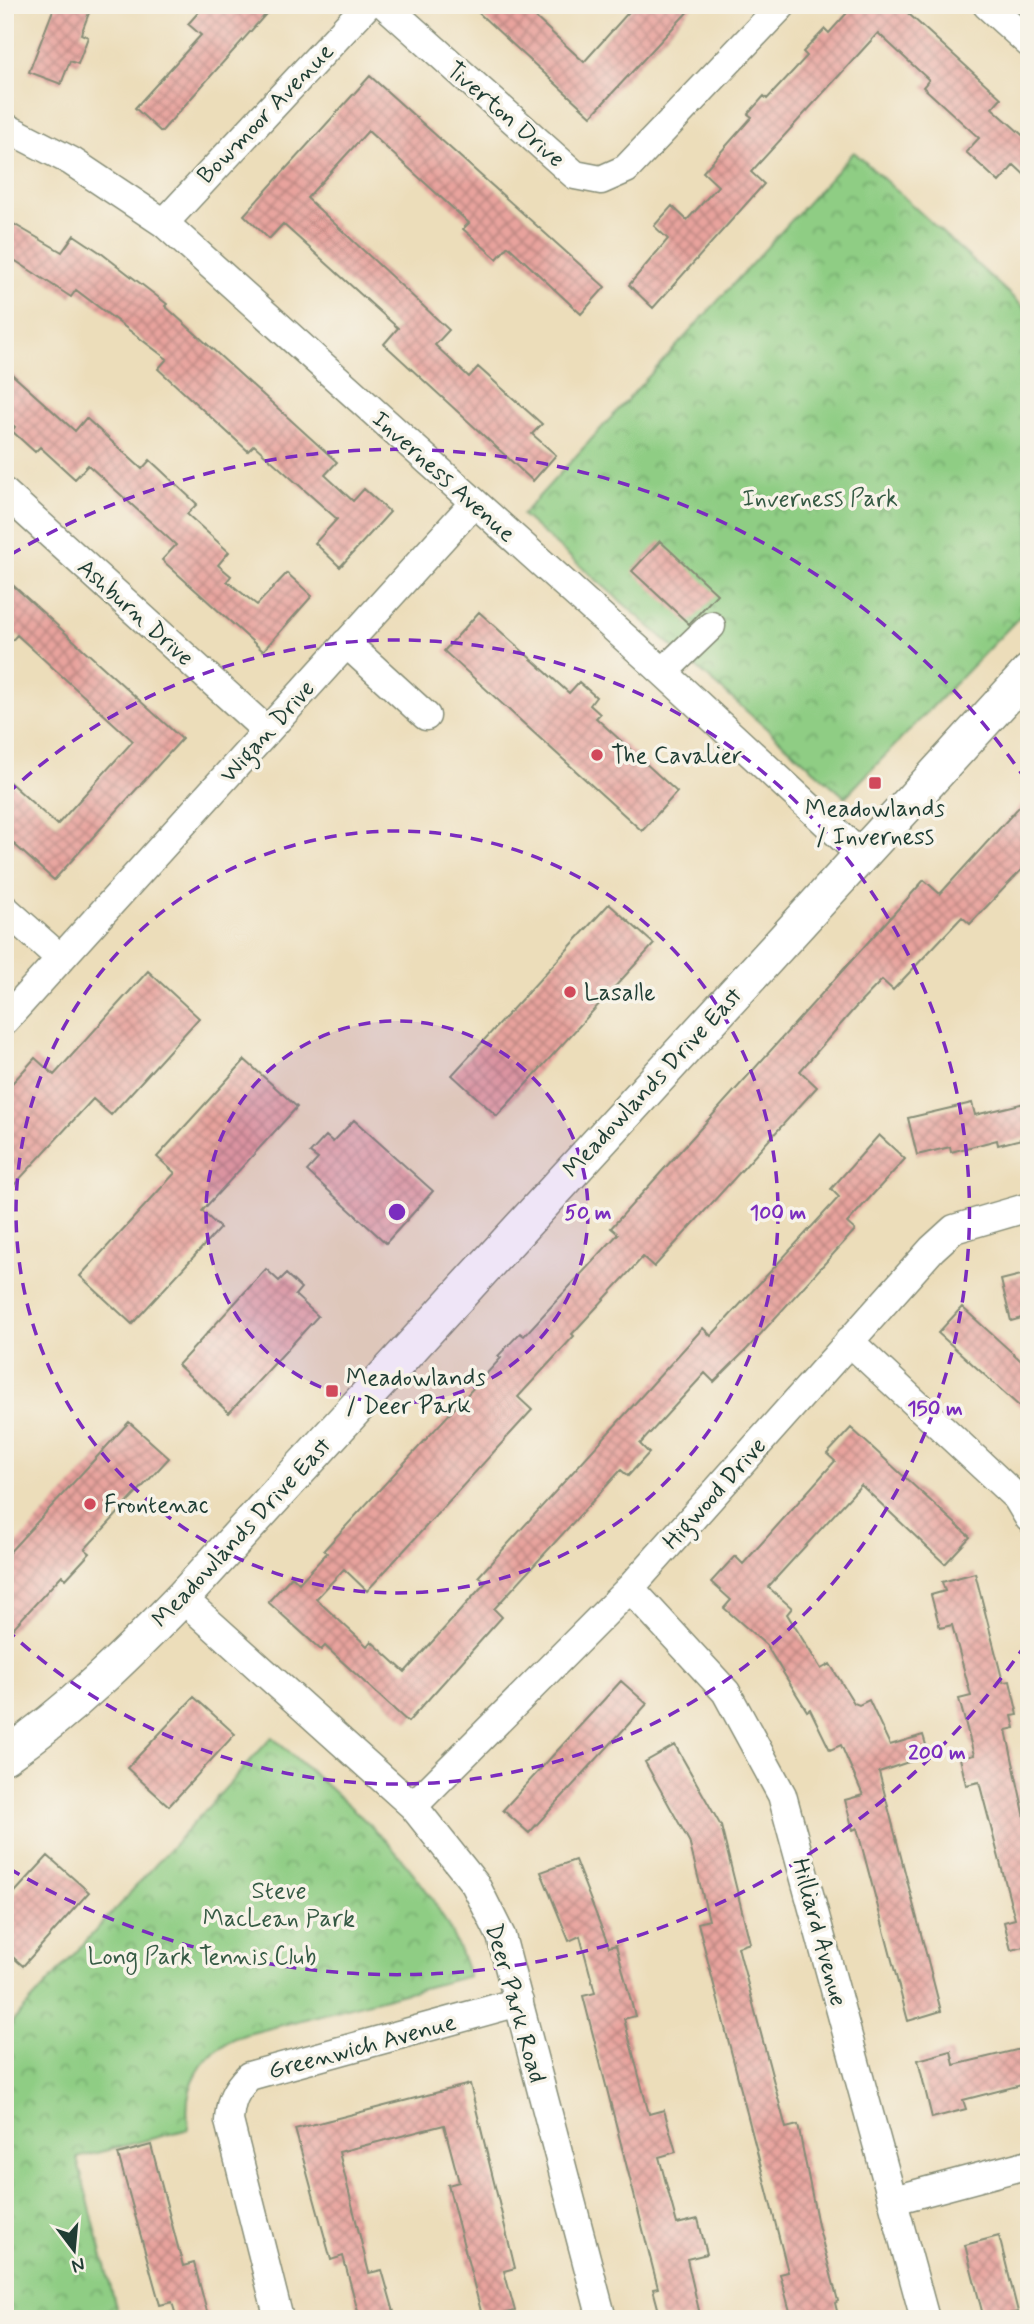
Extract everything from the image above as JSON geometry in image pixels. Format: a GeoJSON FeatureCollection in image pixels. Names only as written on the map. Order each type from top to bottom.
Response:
{"type":"FeatureCollection","features":[{"type":"Feature","properties":{"kind":"main road","name":"Meadowlands Drive East"},"geometry":{"type":"LineString","coordinates":[[5,1756],[59,1718],[182,1598],[1029,671]]}},
{"type":"Feature","properties":{"kind":"street","name":"Bowmoor Avenue"},"geometry":{"type":"LineString","coordinates":[[164,223],[368,5]]}},
{"type":"Feature","properties":{"kind":"street","name":"Tiverton Drive"},"geometry":{"type":"LineString","coordinates":[[385,5],[575,175],[601,180],[626,169],[782,5]]}},
{"type":"Feature","properties":{"kind":"street"},"geometry":{"type":"LineString","coordinates":[[987,5],[1029,43]]}},
{"type":"Feature","properties":{"kind":"street","name":"Inverness Avenue"},"geometry":{"type":"LineString","coordinates":[[5,127],[71,162],[164,223],[473,504],[663,671],[861,855]]}},
{"type":"Feature","properties":{"kind":"street","name":"Ashburn Drive"},"geometry":{"type":"LineString","coordinates":[[5,493],[267,731]]}},
{"type":"Feature","properties":{"kind":"street","name":"Wigan Drive"},"geometry":{"type":"LineString","coordinates":[[5,1020],[473,504]]}},
{"type":"Feature","properties":{"kind":"street"},"geometry":{"type":"LineString","coordinates":[[663,671],[711,626]]}},
{"type":"Feature","properties":{"kind":"street"},"geometry":{"type":"LineString","coordinates":[[346,643],[426,716]]}},
{"type":"Feature","properties":{"kind":"street"},"geometry":{"type":"LineString","coordinates":[[5,909],[61,958]]}},
{"type":"Feature","properties":{"kind":"street","name":"Higwood Drive"},"geometry":{"type":"LineString","coordinates":[[413,1806],[630,1588],[932,1249],[954,1229],[1029,1207]]}},
{"type":"Feature","properties":{"kind":"street"},"geometry":{"type":"LineString","coordinates":[[849,1341],[1017,1498],[1029,1518]]}},
{"type":"Feature","properties":{"kind":"street","name":"Hilliard Avenue"},"geometry":{"type":"LineString","coordinates":[[630,1588],[726,1692],[782,1795],[925,2319]]}},
{"type":"Feature","properties":{"kind":"street","name":"Deer Park Road"},"geometry":{"type":"LineString","coordinates":[[182,1598],[413,1806],[475,1884],[501,1936],[602,2319]]}},
{"type":"Feature","properties":{"kind":"street","name":"Greenwich Avenue"},"geometry":{"type":"LineString","coordinates":[[279,2319],[229,2121],[230,2104],[237,2088],[249,2076],[519,2003]]}},
{"type":"Feature","properties":{"kind":"street"},"geometry":{"type":"LineString","coordinates":[[894,2200],[1029,2164]]}},
{"type":"Feature","properties":{"kind":"green space","name":"Inverness Park"},"geometry":{"type":"Polygon","coordinates":[[[854,152],[1029,312],[1029,607],[845,797],[522,515],[854,152]]]}},
{"type":"Feature","properties":{"kind":"green space","name":"Steve MacLean Park"},"geometry":{"type":"Polygon","coordinates":[[[272,1737],[361,1816],[413,1872],[454,1937],[469,1976],[244,2035],[217,2050],[206,2060],[192,2084],[187,2113],[189,2129],[77,2158],[119,2319],[5,2319],[5,2030],[272,1737]]]}},
{"type":"Feature","properties":{"kind":"building"},"geometry":{"type":"Polygon","coordinates":[[[55,5],[92,5],[81,34],[88,37],[78,64],[70,61],[61,84],[29,72],[55,5]]]}},
{"type":"Feature","properties":{"kind":"building"},"geometry":{"type":"Polygon","coordinates":[[[205,5],[274,5],[161,132],[135,108],[201,35],[188,24],[205,5]]]}},
{"type":"Feature","properties":{"kind":"building"},"geometry":{"type":"Polygon","coordinates":[[[470,5],[522,5],[584,62],[635,5],[694,5],[591,116],[470,5]]]}},
{"type":"Feature","properties":{"kind":"building"},"geometry":{"type":"Polygon","coordinates":[[[854,5],[899,5],[1001,98],[992,108],[1029,141],[1029,179],[1014,165],[999,182],[966,152],[979,138],[923,87],[929,80],[878,33],[751,172],[764,184],[653,308],[629,285],[668,239],[654,226],[672,206],[687,220],[718,186],[703,172],[752,117],[748,114],[764,96],[767,99],[807,56],[803,52],[825,29],[829,33],[854,5]]]}},
{"type":"Feature","properties":{"kind":"building"},"geometry":{"type":"Polygon","coordinates":[[[370,76],[605,287],[581,314],[508,246],[497,259],[463,229],[469,223],[368,131],[307,198],[449,330],[435,345],[469,377],[478,367],[542,424],[532,434],[556,455],[533,481],[384,344],[398,328],[283,224],[269,239],[244,215],[370,76]]]}},
{"type":"Feature","properties":{"kind":"building"},"geometry":{"type":"Polygon","coordinates":[[[5,219],[62,252],[74,235],[101,253],[167,304],[165,306],[337,462],[325,475],[353,501],[364,489],[390,512],[340,567],[315,543],[337,519],[254,445],[248,451],[158,369],[167,359],[76,290],[71,297],[5,254],[5,219]]]}},
{"type":"Feature","properties":{"kind":"building"},"geometry":{"type":"Polygon","coordinates":[[[5,368],[75,431],[86,418],[142,469],[150,460],[197,504],[187,514],[229,552],[218,565],[231,576],[227,581],[257,605],[287,573],[312,596],[263,651],[162,560],[176,545],[88,465],[75,479],[40,447],[35,452],[12,431],[15,427],[5,418],[5,368]]]}},
{"type":"Feature","properties":{"kind":"building"},"geometry":{"type":"Polygon","coordinates":[[[660,541],[717,594],[689,624],[632,571],[660,541]]]}},
{"type":"Feature","properties":{"kind":"building"},"geometry":{"type":"Polygon","coordinates":[[[5,578],[182,739],[54,880],[5,836],[5,778],[57,825],[133,741],[17,635],[5,648],[5,578]]]}},
{"type":"Feature","properties":{"kind":"building","name":"The Cavalier"},"geometry":{"type":"Polygon","coordinates":[[[479,612],[569,693],[579,682],[596,697],[590,705],[600,714],[596,718],[677,792],[642,831],[444,651],[479,612]]]}},
{"type":"Feature","properties":{"kind":"building"},"geometry":{"type":"Polygon","coordinates":[[[1029,796],[1029,862],[970,924],[962,917],[893,990],[882,980],[855,1008],[800,1071],[817,1087],[654,1267],[643,1257],[572,1334],[574,1336],[518,1397],[532,1410],[367,1591],[344,1569],[316,1599],[367,1646],[371,1641],[405,1672],[486,1582],[479,1576],[703,1328],[711,1336],[839,1197],[831,1189],[879,1135],[905,1159],[847,1223],[855,1230],[747,1349],[714,1382],[705,1373],[640,1444],[649,1453],[628,1476],[621,1470],[494,1609],[502,1617],[408,1722],[325,1646],[321,1650],[268,1602],[292,1576],[299,1583],[327,1553],[324,1550],[501,1358],[498,1356],[520,1333],[524,1336],[618,1234],[611,1228],[924,880],[940,894],[1029,796]]]}},
{"type":"Feature","properties":{"kind":"building","name":"Lasalle"},"geometry":{"type":"Polygon","coordinates":[[[609,904],[654,944],[497,1116],[452,1075],[609,904]]]}},
{"type":"Feature","properties":{"kind":"building"},"geometry":{"type":"Polygon","coordinates":[[[148,971],[199,1018],[111,1115],[93,1099],[5,1195],[5,1091],[35,1058],[54,1075],[148,971]]]}},
{"type":"Feature","properties":{"kind":"building"},"geometry":{"type":"Polygon","coordinates":[[[245,1060],[297,1107],[202,1211],[220,1228],[132,1324],[80,1276],[175,1173],[157,1157],[245,1060]]]}},
{"type":"Feature","properties":{"kind":"building"},"geometry":{"type":"Polygon","coordinates":[[[1029,1102],[1029,1137],[998,1145],[997,1140],[951,1152],[950,1147],[917,1155],[908,1118],[972,1103],[975,1115],[1029,1102]]]}},
{"type":"Feature","properties":{"kind":"building"},"geometry":{"type":"Polygon","coordinates":[[[354,1120],[433,1191],[386,1243],[307,1171],[318,1159],[310,1153],[326,1136],[333,1142],[354,1120]]]}},
{"type":"Feature","properties":{"kind":"building"},"geometry":{"type":"Polygon","coordinates":[[[266,1269],[279,1281],[286,1274],[301,1288],[295,1295],[318,1316],[229,1413],[178,1365],[266,1269]]]}},
{"type":"Feature","properties":{"kind":"building"},"geometry":{"type":"Polygon","coordinates":[[[1029,1273],[1029,1316],[1011,1321],[1001,1280],[1029,1273]]]}},
{"type":"Feature","properties":{"kind":"building"},"geometry":{"type":"Polygon","coordinates":[[[962,1307],[1029,1368],[1029,1415],[938,1333],[962,1307]]]}},
{"type":"Feature","properties":{"kind":"building","name":"Frontenac"},"geometry":{"type":"Polygon","coordinates":[[[129,1422],[169,1458],[85,1549],[90,1553],[66,1579],[62,1575],[5,1637],[5,1557],[129,1422]]]}},
{"type":"Feature","properties":{"kind":"building"},"geometry":{"type":"Polygon","coordinates":[[[851,1428],[970,1537],[945,1564],[861,1485],[768,1587],[792,1608],[787,1614],[821,1669],[830,1664],[854,1703],[859,1705],[869,1700],[890,1745],[923,1735],[929,1755],[879,1772],[941,2011],[908,2021],[857,1828],[853,1830],[845,1800],[863,1795],[841,1745],[830,1750],[810,1709],[807,1711],[766,1645],[724,1608],[731,1600],[711,1582],[735,1556],[743,1564],[835,1461],[827,1454],[851,1428]]]}},
{"type":"Feature","properties":{"kind":"building"},"geometry":{"type":"Polygon","coordinates":[[[975,1573],[1003,1682],[1010,1681],[1018,1715],[1012,1716],[1015,1728],[1006,1730],[1029,1836],[1029,1946],[1011,1950],[1004,1922],[1015,1919],[979,1782],[966,1785],[960,1758],[974,1755],[959,1699],[971,1696],[952,1625],[940,1628],[931,1595],[945,1591],[942,1582],[975,1573]]]}},
{"type":"Feature","properties":{"kind":"building"},"geometry":{"type":"Polygon","coordinates":[[[621,1681],[647,1704],[529,1833],[503,1810],[621,1681]]]}},
{"type":"Feature","properties":{"kind":"building"},"geometry":{"type":"Polygon","coordinates":[[[194,1697],[235,1734],[169,1806],[127,1768],[194,1697]]]}},
{"type":"Feature","properties":{"kind":"building"},"geometry":{"type":"Polygon","coordinates":[[[675,1745],[721,1826],[750,1943],[738,1947],[786,2128],[798,2125],[818,2225],[838,2301],[835,2303],[839,2319],[792,2319],[780,2274],[788,2272],[698,1923],[709,1920],[689,1841],[645,1762],[675,1745]]]}},
{"type":"Feature","properties":{"kind":"building"},"geometry":{"type":"Polygon","coordinates":[[[48,1856],[89,1892],[23,1966],[5,1950],[5,1903],[48,1856]]]}},
{"type":"Feature","properties":{"kind":"building"},"geometry":{"type":"Polygon","coordinates":[[[575,1860],[609,1947],[616,1945],[635,2016],[624,2019],[649,2114],[664,2110],[676,2152],[659,2157],[677,2224],[698,2219],[707,2254],[687,2259],[701,2319],[661,2319],[653,2289],[658,2288],[583,1996],[595,1993],[580,1936],[569,1941],[541,1872],[575,1860]]]}},
{"type":"Feature","properties":{"kind":"building"},"geometry":{"type":"Polygon","coordinates":[[[1029,2047],[1029,2083],[963,2100],[966,2109],[932,2118],[918,2060],[951,2051],[954,2065],[1029,2047]]]}},
{"type":"Feature","properties":{"kind":"building"},"geometry":{"type":"Polygon","coordinates":[[[470,2084],[515,2268],[504,2271],[515,2311],[483,2319],[448,2185],[459,2182],[444,2125],[339,2152],[369,2273],[382,2270],[396,2319],[360,2319],[343,2256],[331,2260],[295,2129],[470,2084]]]}},
{"type":"Feature","properties":{"kind":"building"},"geometry":{"type":"Polygon","coordinates":[[[151,2145],[183,2266],[194,2263],[209,2319],[177,2319],[172,2302],[160,2305],[118,2154],[151,2145]]]}},
{"type":"Feature","properties":{"kind":"building"},"geometry":{"type":"Polygon","coordinates":[[[999,2236],[1018,2312],[984,2319],[965,2245],[999,2236]]]}},
{"type":"Feature","properties":{"kind":"place","name":"The Cavalier"},"geometry":{"type":"Point","coordinates":[597,755]}},
{"type":"Feature","properties":{"kind":"place","name":"Meadowlands / Inverness"},"geometry":{"type":"Point","coordinates":[875,783]}},
{"type":"Feature","properties":{"kind":"place","name":"Lasalle"},"geometry":{"type":"Point","coordinates":[570,992]}},
{"type":"Feature","properties":{"kind":"place","name":"Meadowlands / Deer Park"},"geometry":{"type":"Point","coordinates":[332,1391]}},
{"type":"Feature","properties":{"kind":"place","name":"Frontenac"},"geometry":{"type":"Point","coordinates":[90,1504]}},
{"type":"Feature","properties":{"kind":"park label","name":"Long Park Tennis Club"},"geometry":{"type":"Point","coordinates":[202,1956]}}]}
